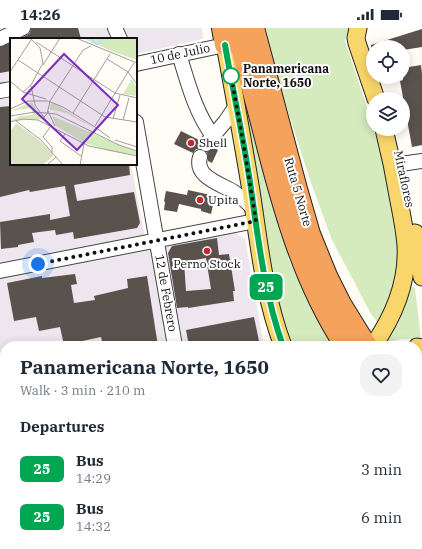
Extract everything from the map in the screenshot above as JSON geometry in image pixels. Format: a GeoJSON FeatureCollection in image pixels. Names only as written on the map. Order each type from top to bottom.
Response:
{"type":"FeatureCollection","features":[{"type":"Feature","properties":{"kind":"highway","name":"Ruta 5 Norte"},"geometry":{"type":"LineString","coordinates":[[236,28],[277,185],[292,233],[316,294],[342,341]]}},
{"type":"Feature","properties":{"kind":"highway","name":"Ruta 5 Norte"},"geometry":{"type":"LineString","coordinates":[[254,28],[296,189],[310,234],[327,276],[351,321],[364,341]]}},
{"type":"Feature","properties":{"kind":"main road"},"geometry":{"type":"LineString","coordinates":[[358,28],[356,38],[357,43],[374,92]]}},
{"type":"Feature","properties":{"kind":"main road"},"geometry":{"type":"LineString","coordinates":[[362,28],[366,40]]}},
{"type":"Feature","properties":{"kind":"main road"},"geometry":{"type":"LineString","coordinates":[[223,36],[271,306],[282,341]]}},
{"type":"Feature","properties":{"kind":"main road"},"geometry":{"type":"LineString","coordinates":[[376,341],[390,320],[399,298],[405,273],[406,256],[404,226],[386,136]]}},
{"type":"Feature","properties":{"kind":"main road","name":"Miraflores"},"geometry":{"type":"LineString","coordinates":[[395,136],[414,225],[422,278]]}},
{"type":"Feature","properties":{"kind":"street"},"geometry":{"type":"LineString","coordinates":[[0,39],[23,28]]}},
{"type":"Feature","properties":{"kind":"street"},"geometry":{"type":"LineString","coordinates":[[114,28],[119,38]]}},
{"type":"Feature","properties":{"kind":"street","name":"10 de Julio"},"geometry":{"type":"LineString","coordinates":[[137,64],[179,54],[223,36]]}},
{"type":"Feature","properties":{"kind":"street"},"geometry":{"type":"LineString","coordinates":[[179,54],[209,140],[225,122],[236,106]]}},
{"type":"Feature","properties":{"kind":"street"},"geometry":{"type":"LineString","coordinates":[[0,91],[10,89]]}},
{"type":"Feature","properties":{"kind":"street","name":"12 de Febrero"},"geometry":{"type":"LineString","coordinates":[[137,128],[174,341]]}},
{"type":"Feature","properties":{"kind":"street"},"geometry":{"type":"LineString","coordinates":[[0,271],[156,241],[254,214],[241,197],[207,177],[200,168],[200,157]]}},
{"type":"Feature","properties":{"kind":"street"},"geometry":{"type":"LineString","coordinates":[[401,164],[422,161]]}},
{"type":"Feature","properties":{"kind":"shaded area"},"geometry":{"type":"Polygon","coordinates":[[[0,28],[202,28],[203,39],[137,54],[137,38],[10,38],[10,165],[131,165],[147,248],[235,233],[245,239],[263,341],[0,341],[0,28]]]}},
{"type":"Feature","properties":{"kind":"green space"},"geometry":{"type":"Polygon","coordinates":[[[229,28],[289,260],[309,303],[331,341],[288,341],[273,290],[229,28]]]}},
{"type":"Feature","properties":{"kind":"green space"},"geometry":{"type":"Polygon","coordinates":[[[266,28],[349,28],[345,41],[366,104],[366,136],[376,136],[384,164],[395,212],[401,267],[381,326],[371,314],[332,240],[310,180],[277,77],[266,28]]]}},
{"type":"Feature","properties":{"kind":"green space"},"geometry":{"type":"Polygon","coordinates":[[[412,287],[415,288],[421,339],[387,341],[398,324],[412,287]]]}},
{"type":"Feature","properties":{"kind":"building"},"geometry":{"type":"Polygon","coordinates":[[[31,28],[78,28],[81,38],[22,38],[30,33],[31,28]]]}},
{"type":"Feature","properties":{"kind":"building"},"geometry":{"type":"Polygon","coordinates":[[[422,29],[422,47],[410,49],[410,40],[387,40],[422,29]]]}},
{"type":"Feature","properties":{"kind":"building"},"geometry":{"type":"Polygon","coordinates":[[[10,43],[10,71],[0,73],[0,47],[10,43]]]}},
{"type":"Feature","properties":{"kind":"building"},"geometry":{"type":"Polygon","coordinates":[[[421,65],[422,74],[422,145],[412,147],[410,136],[410,92],[402,92],[401,84],[410,84],[410,67],[421,65]]]}},
{"type":"Feature","properties":{"kind":"building"},"geometry":{"type":"Polygon","coordinates":[[[10,106],[10,165],[129,165],[130,175],[74,185],[77,201],[134,192],[140,223],[137,228],[74,239],[73,232],[56,235],[55,230],[32,233],[34,242],[18,245],[18,247],[1,249],[0,222],[50,214],[50,220],[70,216],[65,186],[30,192],[29,190],[0,197],[0,107],[10,106]]]}},
{"type":"Feature","properties":{"kind":"building"},"geometry":{"type":"Polygon","coordinates":[[[181,131],[199,140],[199,149],[196,149],[193,153],[174,144],[181,131]]]}},
{"type":"Feature","properties":{"kind":"building"},"geometry":{"type":"Polygon","coordinates":[[[214,148],[218,150],[212,163],[208,161],[207,152],[214,148]]]}},
{"type":"Feature","properties":{"kind":"building"},"geometry":{"type":"Polygon","coordinates":[[[188,190],[215,196],[211,214],[201,211],[201,209],[179,204],[177,212],[164,210],[166,191],[187,195],[188,190]]]}},
{"type":"Feature","properties":{"kind":"building"},"geometry":{"type":"Polygon","coordinates":[[[217,238],[219,255],[229,254],[235,291],[233,291],[234,301],[188,308],[177,308],[168,253],[172,246],[217,238]],[[206,258],[184,262],[186,291],[211,289],[206,258]]]}},
{"type":"Feature","properties":{"kind":"building"},"geometry":{"type":"Polygon","coordinates":[[[75,274],[77,284],[71,285],[74,303],[95,300],[94,296],[128,288],[127,279],[147,276],[157,341],[102,341],[101,337],[82,341],[63,341],[60,327],[39,331],[36,317],[14,321],[7,283],[42,276],[42,278],[75,274]]]}},
{"type":"Feature","properties":{"kind":"building"},"geometry":{"type":"Polygon","coordinates":[[[254,317],[259,341],[188,341],[186,330],[254,317]]]}},
{"type":"Feature","properties":{"kind":"bus line","name":"25"},"geometry":{"type":"LineString","coordinates":[[225,45],[243,141],[264,274],[281,341]]}},
{"type":"Feature","properties":{"kind":"place","name":"Panamericana Norte, 1650"},"geometry":{"type":"Point","coordinates":[231,76]}},
{"type":"Feature","properties":{"kind":"place","name":"Shell"},"geometry":{"type":"Point","coordinates":[191,143]}},
{"type":"Feature","properties":{"kind":"place","name":"Upita"},"geometry":{"type":"Point","coordinates":[200,200]}},
{"type":"Feature","properties":{"kind":"place","name":"Perno Stock"},"geometry":{"type":"Point","coordinates":[207,251]}},
{"type":"Feature","properties":{"kind":"route"},"geometry":{"type":"LineString","coordinates":[[38,264],[256,221],[243,141],[230,75],[231,76]]}}]}
